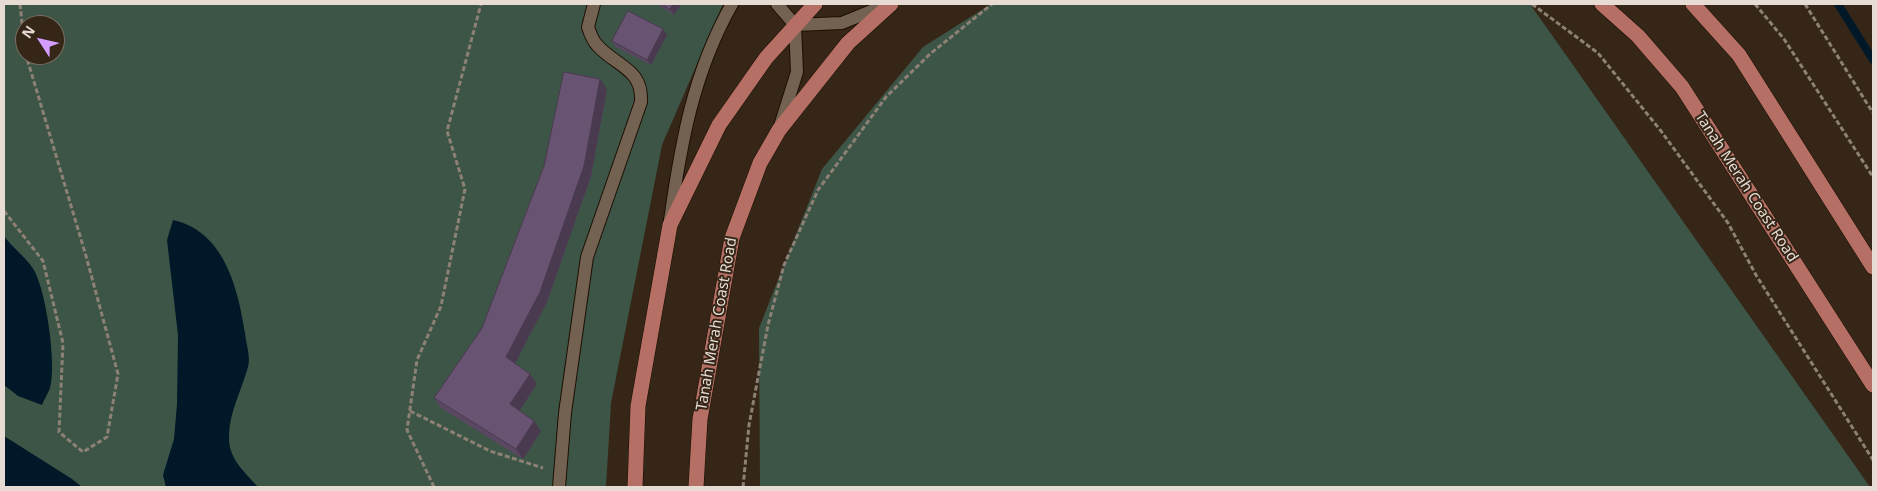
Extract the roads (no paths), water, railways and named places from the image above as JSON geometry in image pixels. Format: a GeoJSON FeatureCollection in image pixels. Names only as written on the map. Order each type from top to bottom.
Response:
{"type":"FeatureCollection","features":[{"type":"Feature","properties":{"kind":"main road"},"geometry":{"type":"LineString","coordinates":[[635,487],[638,406],[670,225],[719,125],[766,58],[815,4]]}},
{"type":"Feature","properties":{"kind":"main road","name":"Tanah Merah Coast Road"},"geometry":{"type":"LineString","coordinates":[[696,487],[700,418],[732,238],[760,163],[779,130],[848,43],[891,4]]}},
{"type":"Feature","properties":{"kind":"main road","name":"Tanah Merah Coast Road"},"geometry":{"type":"LineString","coordinates":[[1602,4],[1638,36],[1682,87],[1873,385]]}},
{"type":"Feature","properties":{"kind":"main road"},"geometry":{"type":"LineString","coordinates":[[1693,4],[1738,55],[1873,266]]}},
{"type":"Feature","properties":{"kind":"lane"},"geometry":{"type":"LineString","coordinates":[[559,487],[565,413],[587,257],[641,102],[642,89],[634,74],[596,45],[588,27],[594,4]]}},
{"type":"Feature","properties":{"kind":"lane"},"geometry":{"type":"LineString","coordinates":[[670,225],[679,152],[694,91],[715,38],[732,4]]}},
{"type":"Feature","properties":{"kind":"lane"},"geometry":{"type":"LineString","coordinates":[[777,4],[795,25],[797,72],[779,130]]}},
{"type":"Feature","properties":{"kind":"lane"},"geometry":{"type":"LineString","coordinates":[[795,25],[842,23],[891,4]]}},
{"type":"Feature","properties":{"kind":"water"},"geometry":{"type":"Polygon","coordinates":[[[173,220],[190,226],[205,236],[216,249],[233,280],[242,316],[249,359],[231,419],[229,444],[238,464],[258,487],[166,487],[163,475],[174,439],[177,404],[178,335],[167,240],[173,220]]]}},
{"type":"Feature","properties":{"kind":"water"},"geometry":{"type":"Polygon","coordinates":[[[4,236],[32,267],[42,291],[46,308],[51,345],[52,377],[50,388],[42,405],[18,396],[4,385],[4,236]]]}},
{"type":"Feature","properties":{"kind":"water"},"geometry":{"type":"Polygon","coordinates":[[[4,436],[72,479],[82,487],[4,487],[4,436]]]}},
{"type":"Feature","properties":{"kind":"waterway"},"geometry":{"type":"LineString","coordinates":[[1838,4],[1873,60]]}}]}
